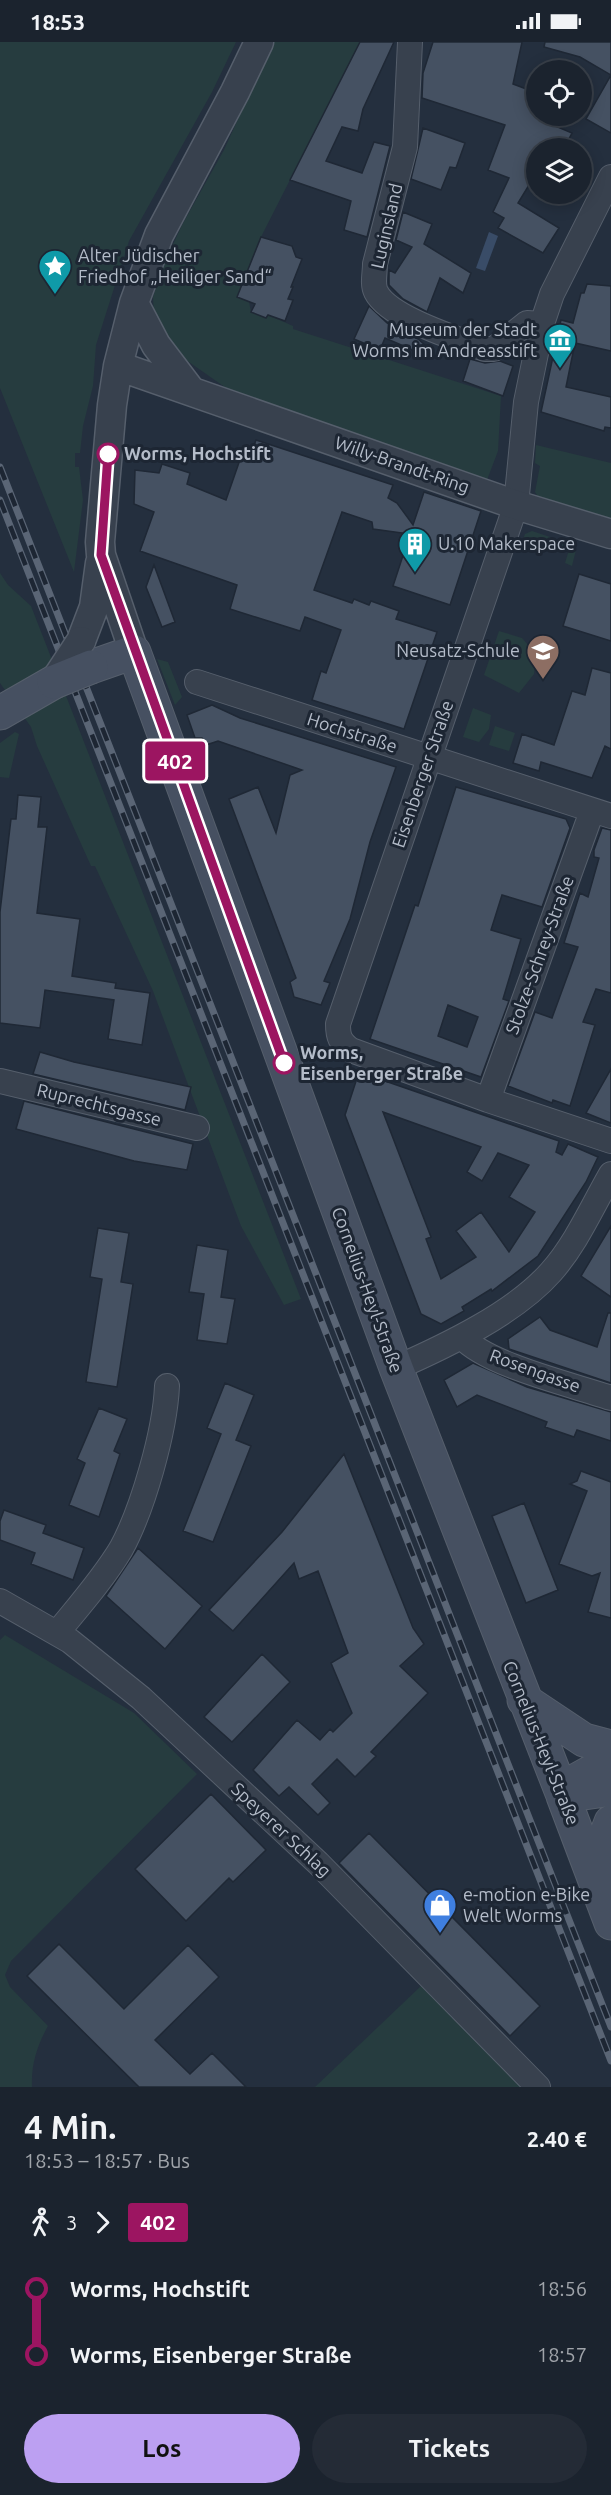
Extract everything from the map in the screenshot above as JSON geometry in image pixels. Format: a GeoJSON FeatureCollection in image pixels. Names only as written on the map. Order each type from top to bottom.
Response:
{"type":"FeatureCollection","features":[{"type":"Feature","properties":{"kind":"main road"},"geometry":{"type":"LineString","coordinates":[[0,713],[54,682],[86,654],[135,652]]}},
{"type":"Feature","properties":{"kind":"main road","name":"Cornelius-Heyl-Straße"},"geometry":{"type":"LineString","coordinates":[[135,652],[396,1368],[611,1923]]}},
{"type":"Feature","properties":{"kind":"main road"},"geometry":{"type":"LineString","coordinates":[[524,1700],[584,1740],[611,1747]]}},
{"type":"Feature","properties":{"kind":"main road"},"geometry":{"type":"LineString","coordinates":[[562,1794],[575,1781],[611,1761]]}},
{"type":"Feature","properties":{"kind":"main road"},"geometry":{"type":"LineString","coordinates":[[562,1794],[611,1789]]}},
{"type":"Feature","properties":{"kind":"main road"},"geometry":{"type":"LineString","coordinates":[[595,1881],[599,1853],[611,1822]]}},
{"type":"Feature","properties":{"kind":"street"},"geometry":{"type":"LineString","coordinates":[[86,654],[101,555],[112,405],[118,366],[134,303],[159,235],[259,42]]}},
{"type":"Feature","properties":{"kind":"street","name":"Luginsland"},"geometry":{"type":"LineString","coordinates":[[410,42],[405,147],[375,264],[374,282],[378,295],[400,313],[485,349],[494,349],[527,323],[542,324]]}},
{"type":"Feature","properties":{"kind":"street","name":"Eisenberger Straße"},"geometry":{"type":"LineString","coordinates":[[488,1100],[351,1050],[342,1043],[338,1035],[338,1024],[516,505],[526,402],[542,324],[561,271],[611,177]]}},
{"type":"Feature","properties":{"kind":"street"},"geometry":{"type":"LineString","coordinates":[[134,303],[156,345],[193,393]]}},
{"type":"Feature","properties":{"kind":"street","name":"Willy-Brandt-Ring"},"geometry":{"type":"LineString","coordinates":[[118,366],[516,505],[611,534]]}},
{"type":"Feature","properties":{"kind":"street"},"geometry":{"type":"LineString","coordinates":[[101,555],[135,652]]}},
{"type":"Feature","properties":{"kind":"street","name":"Hochstraße"},"geometry":{"type":"LineString","coordinates":[[196,682],[602,814]]}},
{"type":"Feature","properties":{"kind":"street","name":"Stolze-Schrey-Straße"},"geometry":{"type":"LineString","coordinates":[[488,1100],[602,814]]}},
{"type":"Feature","properties":{"kind":"street","name":"Ruprechtsgasse"},"geometry":{"type":"LineString","coordinates":[[0,1081],[197,1128]]}},
{"type":"Feature","properties":{"kind":"street"},"geometry":{"type":"LineString","coordinates":[[488,1100],[611,1141]]}},
{"type":"Feature","properties":{"kind":"street"},"geometry":{"type":"LineString","coordinates":[[396,1368],[462,1337],[526,1295],[550,1273],[564,1255],[611,1174]]}},
{"type":"Feature","properties":{"kind":"street","name":"Rosengasse"},"geometry":{"type":"LineString","coordinates":[[462,1337],[492,1357],[611,1398]]}},
{"type":"Feature","properties":{"kind":"street"},"geometry":{"type":"LineString","coordinates":[[57,1633],[106,1572],[126,1539],[142,1496],[166,1413],[167,1386]]}},
{"type":"Feature","properties":{"kind":"street","name":"Speyerer Schlag"},"geometry":{"type":"LineString","coordinates":[[0,1601],[57,1633],[141,1698],[318,1863],[538,2087]]}},
{"type":"Feature","properties":{"kind":"green space","name":"Alter Jüdischer Friedhof „Heiliger Sand“"},"geometry":{"type":"Polygon","coordinates":[[[0,42],[236,42],[212,92],[129,241],[96,345],[93,386],[83,426],[80,453],[75,453],[75,467],[79,467],[83,500],[74,572],[0,388],[0,42]]]}},
{"type":"Feature","properties":{"kind":"green space"},"geometry":{"type":"Polygon","coordinates":[[[273,42],[360,42],[261,237],[237,297],[249,302],[251,312],[266,318],[268,315],[293,326],[293,329],[501,396],[498,451],[487,480],[242,399],[176,353],[154,318],[153,297],[164,264],[182,225],[224,150],[273,42]]]}},
{"type":"Feature","properties":{"kind":"green space"},"geometry":{"type":"Polygon","coordinates":[[[536,445],[611,463],[611,524],[538,497],[535,492],[540,466],[535,463],[536,445]]]}},
{"type":"Feature","properties":{"kind":"green space"},"geometry":{"type":"Polygon","coordinates":[[[532,531],[574,545],[576,550],[572,566],[565,563],[569,550],[532,538],[529,544],[522,542],[525,534],[532,531]]]}},
{"type":"Feature","properties":{"kind":"green space"},"geometry":{"type":"Polygon","coordinates":[[[0,573],[8,585],[31,606],[301,1299],[284,1305],[241,1226],[153,991],[95,866],[91,866],[37,746],[31,727],[0,683],[0,573]]]}},
{"type":"Feature","properties":{"kind":"green space"},"geometry":{"type":"Polygon","coordinates":[[[499,631],[522,638],[536,654],[534,674],[519,693],[484,675],[499,631]]]}},
{"type":"Feature","properties":{"kind":"green space"},"geometry":{"type":"Polygon","coordinates":[[[157,659],[168,662],[182,697],[175,705],[157,659]]]}},
{"type":"Feature","properties":{"kind":"green space"},"geometry":{"type":"Polygon","coordinates":[[[473,708],[491,715],[489,729],[479,742],[463,737],[473,708]]]}},
{"type":"Feature","properties":{"kind":"green space"},"geometry":{"type":"Polygon","coordinates":[[[495,726],[515,733],[509,751],[489,745],[495,726]]]}},
{"type":"Feature","properties":{"kind":"green space"},"geometry":{"type":"Polygon","coordinates":[[[15,732],[19,734],[9,778],[0,777],[0,743],[15,732]]]}},
{"type":"Feature","properties":{"kind":"green space"},"geometry":{"type":"Polygon","coordinates":[[[5,1635],[134,1713],[197,1774],[11,1961],[5,1975],[10,1987],[48,2026],[36,2055],[32,2087],[0,2087],[0,1640],[5,1635]]]}},
{"type":"Feature","properties":{"kind":"green space"},"geometry":{"type":"Polygon","coordinates":[[[421,1986],[521,2087],[315,2087],[421,1986]]]}},
{"type":"Feature","properties":{"kind":"water"},"geometry":{"type":"Polygon","coordinates":[[[489,232],[498,236],[485,271],[476,268],[489,232]]]}},
{"type":"Feature","properties":{"kind":"building"},"geometry":{"type":"Polygon","coordinates":[[[360,42],[394,42],[363,109],[358,131],[342,127],[326,161],[362,173],[374,142],[390,146],[367,237],[344,230],[351,201],[290,180],[360,42]]]}},
{"type":"Feature","properties":{"kind":"building"},"geometry":{"type":"Polygon","coordinates":[[[433,42],[522,42],[513,84],[526,89],[526,126],[555,126],[572,133],[569,138],[526,138],[526,190],[518,203],[559,228],[543,253],[498,228],[504,218],[493,212],[509,178],[488,170],[505,125],[422,98],[423,73],[433,42]]]}},
{"type":"Feature","properties":{"kind":"building"},"geometry":{"type":"Polygon","coordinates":[[[545,42],[611,42],[611,75],[592,64],[592,60],[544,47],[545,42]]]}},
{"type":"Feature","properties":{"kind":"building"},"geometry":{"type":"Polygon","coordinates":[[[611,75],[611,133],[592,122],[592,108],[611,75]]]}},
{"type":"Feature","properties":{"kind":"building"},"geometry":{"type":"Polygon","coordinates":[[[423,128],[465,143],[456,168],[450,167],[441,190],[411,179],[423,128]]]}},
{"type":"Feature","properties":{"kind":"building"},"geometry":{"type":"Polygon","coordinates":[[[403,212],[432,224],[424,244],[471,273],[463,293],[440,278],[427,312],[403,299],[389,285],[389,270],[395,273],[412,247],[396,240],[403,212]]]}},
{"type":"Feature","properties":{"kind":"building"},"geometry":{"type":"Polygon","coordinates":[[[261,237],[292,246],[296,257],[302,259],[291,287],[293,287],[288,299],[293,300],[285,321],[268,315],[266,318],[251,312],[255,304],[237,297],[261,237]]]}},
{"type":"Feature","properties":{"kind":"building","name":"Museum der Stadt Worms im Andreasstift"},"geometry":{"type":"Polygon","coordinates":[[[587,284],[611,286],[611,351],[575,343],[566,387],[611,397],[611,428],[605,427],[604,431],[541,412],[561,320],[573,323],[581,293],[584,293],[587,284]]]}},
{"type":"Feature","properties":{"kind":"building"},"geometry":{"type":"Polygon","coordinates":[[[369,306],[387,323],[418,339],[434,353],[432,357],[414,350],[413,352],[385,338],[380,350],[354,339],[369,306]]]}},
{"type":"Feature","properties":{"kind":"building"},"geometry":{"type":"Polygon","coordinates":[[[470,359],[485,363],[500,361],[513,366],[503,396],[463,381],[470,359]]]}},
{"type":"Feature","properties":{"kind":"building"},"geometry":{"type":"Polygon","coordinates":[[[256,440],[393,485],[388,498],[397,503],[413,525],[424,492],[481,511],[450,605],[393,586],[410,534],[373,529],[372,522],[342,512],[314,590],[352,603],[354,599],[369,605],[371,601],[399,611],[396,619],[437,632],[404,729],[312,700],[321,671],[326,673],[341,630],[305,617],[300,631],[230,609],[237,585],[140,551],[154,512],[134,504],[135,470],[159,473],[162,464],[190,473],[187,484],[226,500],[243,451],[251,454],[256,440]]]}},
{"type":"Feature","properties":{"kind":"building"},"geometry":{"type":"Polygon","coordinates":[[[154,565],[175,622],[162,627],[146,587],[154,565]]]}},
{"type":"Feature","properties":{"kind":"building"},"geometry":{"type":"Polygon","coordinates":[[[579,574],[611,584],[611,641],[563,626],[579,574]]]}},
{"type":"Feature","properties":{"kind":"building"},"geometry":{"type":"Polygon","coordinates":[[[592,668],[611,673],[611,749],[605,746],[592,778],[541,762],[539,771],[513,763],[522,734],[554,745],[572,691],[585,695],[592,668]]]}},
{"type":"Feature","properties":{"kind":"building"},"geometry":{"type":"Polygon","coordinates":[[[212,705],[240,718],[396,767],[370,842],[350,919],[324,981],[330,983],[321,1005],[294,997],[290,982],[296,978],[229,799],[258,787],[276,833],[290,775],[302,770],[218,741],[206,745],[202,738],[195,738],[187,715],[212,705]]]}},
{"type":"Feature","properties":{"kind":"building"},"geometry":{"type":"Polygon","coordinates":[[[456,787],[566,819],[570,828],[542,907],[502,895],[491,930],[521,939],[503,999],[509,1001],[481,1077],[370,1039],[415,905],[418,906],[456,787]],[[448,1005],[438,1036],[467,1047],[478,1017],[448,1005]]]}},
{"type":"Feature","properties":{"kind":"building"},"geometry":{"type":"Polygon","coordinates":[[[18,795],[41,797],[38,827],[47,827],[37,913],[80,919],[72,976],[116,983],[115,988],[150,993],[142,1045],[108,1039],[114,1000],[45,990],[40,1028],[0,1023],[0,912],[11,819],[16,819],[18,795]]]}},
{"type":"Feature","properties":{"kind":"building"},"geometry":{"type":"Polygon","coordinates":[[[602,828],[611,830],[611,993],[596,989],[583,1022],[595,1025],[570,1106],[553,1100],[552,1103],[508,1086],[535,1012],[552,1018],[578,947],[564,943],[580,893],[588,897],[599,858],[594,857],[594,850],[602,828]]]}},
{"type":"Feature","properties":{"kind":"building"},"geometry":{"type":"Polygon","coordinates":[[[40,1052],[74,1062],[191,1087],[185,1110],[33,1074],[40,1052]]]}},
{"type":"Feature","properties":{"kind":"building"},"geometry":{"type":"Polygon","coordinates":[[[611,1069],[611,1123],[586,1113],[611,1069]]]}},
{"type":"Feature","properties":{"kind":"building"},"geometry":{"type":"Polygon","coordinates":[[[359,1072],[559,1141],[556,1152],[562,1155],[568,1144],[598,1157],[586,1182],[538,1256],[492,1291],[491,1289],[462,1307],[464,1311],[441,1324],[421,1314],[345,1115],[359,1072]],[[383,1112],[431,1237],[426,1239],[441,1279],[476,1257],[456,1231],[481,1212],[509,1252],[535,1212],[509,1197],[529,1165],[498,1153],[482,1181],[467,1172],[481,1147],[383,1112]]]}},
{"type":"Feature","properties":{"kind":"building"},"geometry":{"type":"Polygon","coordinates":[[[24,1101],[193,1144],[187,1170],[134,1161],[16,1129],[24,1101]]]}},
{"type":"Feature","properties":{"kind":"building"},"geometry":{"type":"Polygon","coordinates":[[[611,1226],[611,1297],[581,1276],[611,1226]]]}},
{"type":"Feature","properties":{"kind":"building"},"geometry":{"type":"Polygon","coordinates":[[[98,1228],[129,1233],[121,1282],[133,1284],[117,1387],[86,1382],[102,1279],[90,1277],[98,1228]]]}},
{"type":"Feature","properties":{"kind":"building"},"geometry":{"type":"Polygon","coordinates":[[[197,1245],[228,1250],[221,1297],[235,1299],[227,1344],[197,1340],[204,1294],[189,1292],[197,1245]]]}},
{"type":"Feature","properties":{"kind":"building"},"geometry":{"type":"Polygon","coordinates":[[[608,1313],[611,1313],[611,1383],[509,1349],[508,1339],[540,1317],[550,1330],[597,1347],[608,1313]]]}},
{"type":"Feature","properties":{"kind":"building"},"geometry":{"type":"Polygon","coordinates":[[[473,1363],[527,1387],[611,1412],[611,1441],[577,1430],[574,1437],[545,1427],[547,1422],[477,1395],[457,1407],[444,1380],[473,1363]]]}},
{"type":"Feature","properties":{"kind":"building"},"geometry":{"type":"Polygon","coordinates":[[[225,1383],[254,1395],[236,1440],[251,1446],[213,1542],[183,1531],[221,1434],[207,1428],[225,1383]]]}},
{"type":"Feature","properties":{"kind":"building"},"geometry":{"type":"Polygon","coordinates":[[[99,1408],[127,1419],[114,1451],[120,1454],[99,1517],[69,1505],[85,1463],[77,1459],[99,1408]]]}},
{"type":"Feature","properties":{"kind":"building"},"geometry":{"type":"Polygon","coordinates":[[[344,1454],[413,1628],[424,1644],[400,1666],[428,1693],[371,1752],[376,1756],[355,1777],[337,1759],[312,1784],[330,1803],[318,1815],[289,1787],[279,1796],[253,1770],[297,1720],[320,1740],[330,1729],[333,1732],[352,1713],[331,1663],[348,1653],[318,1571],[299,1579],[294,1563],[233,1631],[209,1610],[282,1532],[344,1454]]]}},
{"type":"Feature","properties":{"kind":"building"},"geometry":{"type":"Polygon","coordinates":[[[581,1471],[611,1482],[611,1618],[588,1612],[600,1573],[592,1576],[559,1564],[587,1491],[570,1484],[577,1481],[581,1471]]]}},
{"type":"Feature","properties":{"kind":"building"},"geometry":{"type":"Polygon","coordinates":[[[524,1503],[558,1590],[526,1603],[492,1516],[524,1503]]]}},
{"type":"Feature","properties":{"kind":"building"},"geometry":{"type":"Polygon","coordinates":[[[4,1510],[46,1525],[43,1533],[84,1548],[73,1580],[31,1564],[35,1553],[0,1540],[0,1521],[4,1510]]]}},
{"type":"Feature","properties":{"kind":"building"},"geometry":{"type":"Polygon","coordinates":[[[138,1548],[202,1606],[165,1649],[106,1596],[138,1548]]]}},
{"type":"Feature","properties":{"kind":"building"},"geometry":{"type":"Polygon","coordinates":[[[262,1654],[290,1682],[232,1742],[204,1717],[262,1654]]]}},
{"type":"Feature","properties":{"kind":"building"},"geometry":{"type":"Polygon","coordinates":[[[211,1794],[266,1850],[233,1882],[229,1878],[186,1921],[135,1869],[211,1794]]]}},
{"type":"Feature","properties":{"kind":"building","name":"e-motion e-Bike Welt Worms"},"geometry":{"type":"Polygon","coordinates":[[[369,1833],[540,2006],[510,2036],[339,1863],[369,1833]]]}},
{"type":"Feature","properties":{"kind":"building"},"geometry":{"type":"Polygon","coordinates":[[[59,1944],[124,2009],[188,1945],[219,1977],[155,2040],[190,2074],[212,2053],[246,2087],[139,2087],[27,1976],[59,1944]]]}},
{"type":"Feature","properties":{"kind":"railway"},"geometry":{"type":"LineString","coordinates":[[0,467],[611,2027]]}},
{"type":"Feature","properties":{"kind":"railway"},"geometry":{"type":"LineString","coordinates":[[0,500],[611,2061]]}},
{"type":"Feature","properties":{"kind":"bus line","name":"402"},"geometry":{"type":"LineString","coordinates":[[108,454],[100,542],[101,555],[284,1063]]}},
{"type":"Feature","properties":{"kind":"place","name":"Alter Jüdischer Friedhof „Heiliger Sand“"},"geometry":{"type":"Point","coordinates":[55,295]}},
{"type":"Feature","properties":{"kind":"place","name":"Museum der Stadt Worms im Andreasstift"},"geometry":{"type":"Point","coordinates":[560,369]}},
{"type":"Feature","properties":{"kind":"place","name":"Worms, Hochstift"},"geometry":{"type":"Point","coordinates":[108,454]}},
{"type":"Feature","properties":{"kind":"place","name":"U.10 Makerspace"},"geometry":{"type":"Point","coordinates":[415,573]}},
{"type":"Feature","properties":{"kind":"place","name":"Neusatz-Schule"},"geometry":{"type":"Point","coordinates":[543,680]}},
{"type":"Feature","properties":{"kind":"place","name":"Worms, Eisenberger Straße"},"geometry":{"type":"Point","coordinates":[284,1063]}},
{"type":"Feature","properties":{"kind":"place","name":"e-motion e-Bike Welt Worms"},"geometry":{"type":"Point","coordinates":[440,1934]}}]}
